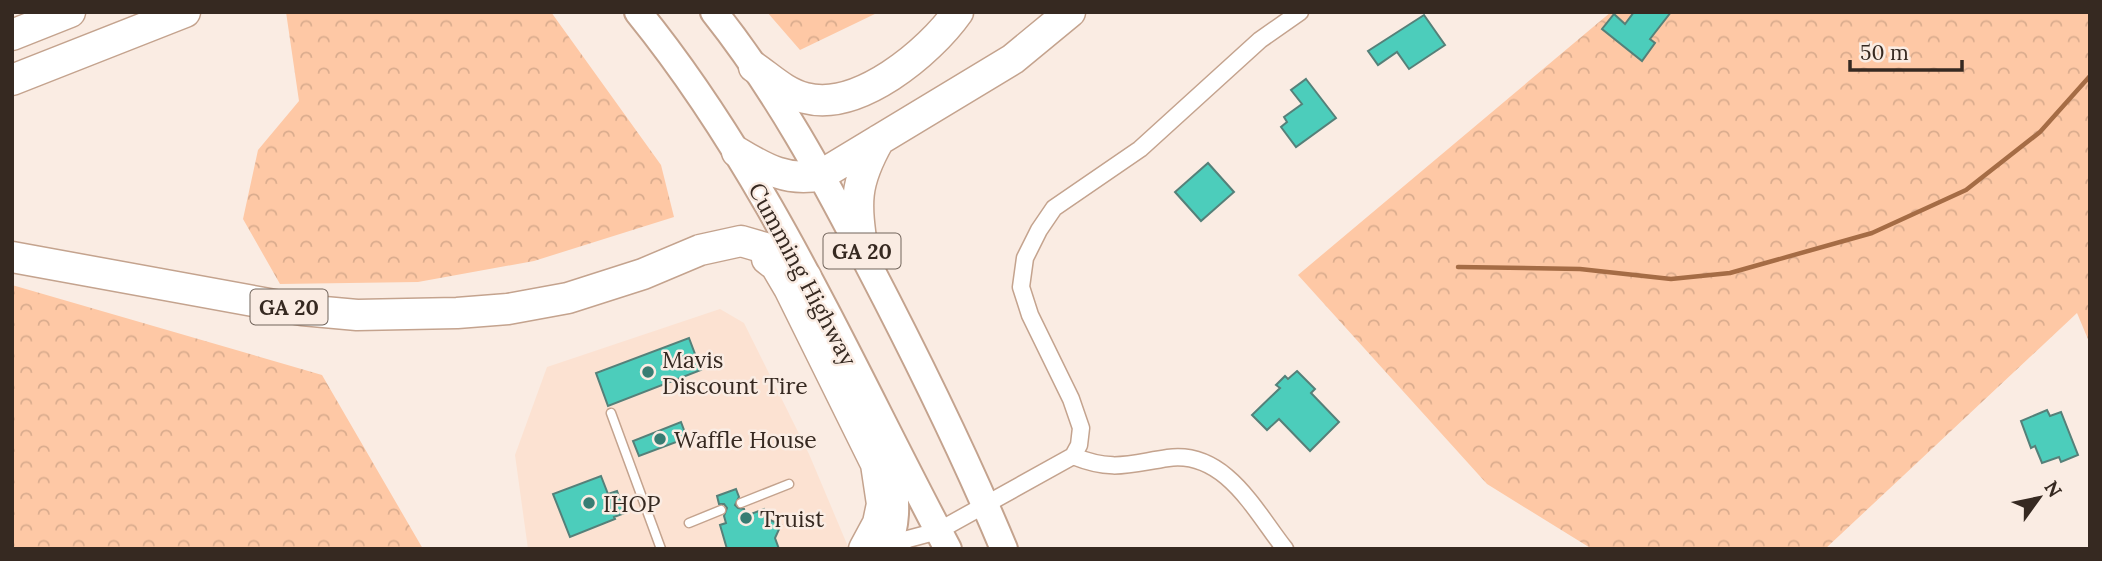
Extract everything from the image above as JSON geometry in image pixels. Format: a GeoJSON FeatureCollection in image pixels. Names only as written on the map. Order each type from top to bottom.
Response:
{"type":"FeatureCollection","features":[{"type":"Feature","properties":{"kind":"highway"},"geometry":{"type":"LineString","coordinates":[[12,35],[70,12]]}},
{"type":"Feature","properties":{"kind":"highway"},"geometry":{"type":"LineString","coordinates":[[12,80],[185,12]]}},
{"type":"Feature","properties":{"kind":"highway"},"geometry":{"type":"LineString","coordinates":[[754,67],[802,97],[837,99],[853,94],[903,67],[940,35],[958,12]]}},
{"type":"Feature","properties":{"kind":"highway"},"geometry":{"type":"LineString","coordinates":[[737,152],[759,166],[781,175],[801,178],[821,175],[1013,59],[1070,12]]}},
{"type":"Feature","properties":{"kind":"highway"},"geometry":{"type":"LineString","coordinates":[[863,254],[857,199],[863,171],[880,140]]}},
{"type":"Feature","properties":{"kind":"highway","name":"GA 20"},"geometry":{"type":"LineString","coordinates":[[12,257],[302,310],[370,315],[508,309],[568,298],[643,274],[700,250],[741,241],[765,248],[806,277]]}},
{"type":"Feature","properties":{"kind":"highway"},"geometry":{"type":"LineString","coordinates":[[643,274],[660,276],[733,251],[762,254],[776,267],[876,464],[883,504],[878,523],[864,549]]}},
{"type":"Feature","properties":{"kind":"main road","name":"Cumming Highway"},"geometry":{"type":"LineString","coordinates":[[638,12],[695,88],[737,152],[895,447],[936,543]]}},
{"type":"Feature","properties":{"kind":"main road","name":"GA 20"},"geometry":{"type":"LineString","coordinates":[[714,12],[754,67],[821,175],[896,316],[985,503],[1004,549]]}},
{"type":"Feature","properties":{"kind":"main road"},"geometry":{"type":"LineString","coordinates":[[887,549],[894,531],[897,499],[892,457],[895,447]]}},
{"type":"Feature","properties":{"kind":"street"},"geometry":{"type":"LineString","coordinates":[[892,549],[908,539],[936,543],[985,503],[1073,456],[1079,445],[1081,428],[1071,399],[1030,314],[1021,287],[1025,258],[1039,230],[1054,208],[1140,149],[1260,40],[1300,12]]}},
{"type":"Feature","properties":{"kind":"street"},"geometry":{"type":"LineString","coordinates":[[1073,456],[1119,467],[1170,458],[1206,463],[1235,484],[1285,549]]}},
{"type":"Feature","properties":{"kind":"lane"},"geometry":{"type":"LineString","coordinates":[[611,413],[661,549]]}},
{"type":"Feature","properties":{"kind":"lane"},"geometry":{"type":"LineString","coordinates":[[741,502],[789,484]]}},
{"type":"Feature","properties":{"kind":"lane"},"geometry":{"type":"LineString","coordinates":[[689,523],[721,510]]}},
{"type":"Feature","properties":{"kind":"shaded area"},"geometry":{"type":"Polygon","coordinates":[[[720,309],[744,323],[809,454],[849,549],[528,549],[515,455],[547,367],[720,309]]]}},
{"type":"Feature","properties":{"kind":"green space"},"geometry":{"type":"Polygon","coordinates":[[[286,12],[551,12],[661,165],[674,217],[534,261],[418,282],[280,284],[243,219],[258,150],[299,101],[286,12]]]}},
{"type":"Feature","properties":{"kind":"green space"},"geometry":{"type":"Polygon","coordinates":[[[767,12],[879,12],[800,50],[767,12]]]}},
{"type":"Feature","properties":{"kind":"green space"},"geometry":{"type":"Polygon","coordinates":[[[1611,12],[2090,12],[2090,344],[2077,313],[1825,549],[1592,549],[1487,484],[1298,275],[1611,12]]]}},
{"type":"Feature","properties":{"kind":"green space"},"geometry":{"type":"Polygon","coordinates":[[[12,285],[322,375],[423,549],[12,549],[12,285]]]}},
{"type":"Feature","properties":{"kind":"building"},"geometry":{"type":"Polygon","coordinates":[[[1634,12],[1671,12],[1650,39],[1655,43],[1642,61],[1602,29],[1614,14],[1625,24],[1634,12]]]}},
{"type":"Feature","properties":{"kind":"building"},"geometry":{"type":"Polygon","coordinates":[[[1424,15],[1445,45],[1409,69],[1397,52],[1378,65],[1368,51],[1424,15]]]}},
{"type":"Feature","properties":{"kind":"building"},"geometry":{"type":"Polygon","coordinates":[[[1306,79],[1336,118],[1296,147],[1281,127],[1287,122],[1284,117],[1302,104],[1291,90],[1306,79]]]}},
{"type":"Feature","properties":{"kind":"building"},"geometry":{"type":"Polygon","coordinates":[[[1208,163],[1234,192],[1201,221],[1175,192],[1208,163]]]}},
{"type":"Feature","properties":{"kind":"building","name":"Mavis Discount Tire"},"geometry":{"type":"Polygon","coordinates":[[[689,338],[701,370],[608,406],[596,373],[689,338]]]}},
{"type":"Feature","properties":{"kind":"building"},"geometry":{"type":"Polygon","coordinates":[[[1297,371],[1315,389],[1311,393],[1339,422],[1310,451],[1279,419],[1267,430],[1252,415],[1280,388],[1276,385],[1285,376],[1288,379],[1297,371]]]}},
{"type":"Feature","properties":{"kind":"building"},"geometry":{"type":"Polygon","coordinates":[[[2047,410],[2050,416],[2061,412],[2078,455],[2061,462],[2059,457],[2042,463],[2035,446],[2031,448],[2021,421],[2047,410]]]}},
{"type":"Feature","properties":{"kind":"building","name":"Waffle House"},"geometry":{"type":"Polygon","coordinates":[[[681,422],[687,438],[639,456],[633,441],[681,422]]]}},
{"type":"Feature","properties":{"kind":"building","name":"IHOP"},"geometry":{"type":"Polygon","coordinates":[[[601,476],[608,494],[617,491],[625,513],[570,537],[553,494],[601,476]]]}},
{"type":"Feature","properties":{"kind":"building","name":"Truist"},"geometry":{"type":"Polygon","coordinates":[[[736,489],[739,497],[735,505],[744,509],[746,516],[764,509],[768,519],[781,525],[775,538],[779,549],[727,549],[720,525],[726,523],[724,516],[727,508],[724,504],[719,504],[717,496],[736,489]]]}},
{"type":"Feature","properties":{"kind":"waterway"},"geometry":{"type":"LineString","coordinates":[[1458,267],[1580,269],[1671,279],[1730,273],[1872,233],[1966,190],[2040,132],[2090,76]]}},
{"type":"Feature","properties":{"kind":"place","name":"Mavis Discount Tire"},"geometry":{"type":"Point","coordinates":[648,372]}},
{"type":"Feature","properties":{"kind":"place","name":"Waffle House"},"geometry":{"type":"Point","coordinates":[660,439]}},
{"type":"Feature","properties":{"kind":"place","name":"IHOP"},"geometry":{"type":"Point","coordinates":[589,503]}},
{"type":"Feature","properties":{"kind":"place","name":"Truist"},"geometry":{"type":"Point","coordinates":[746,518]}}]}
